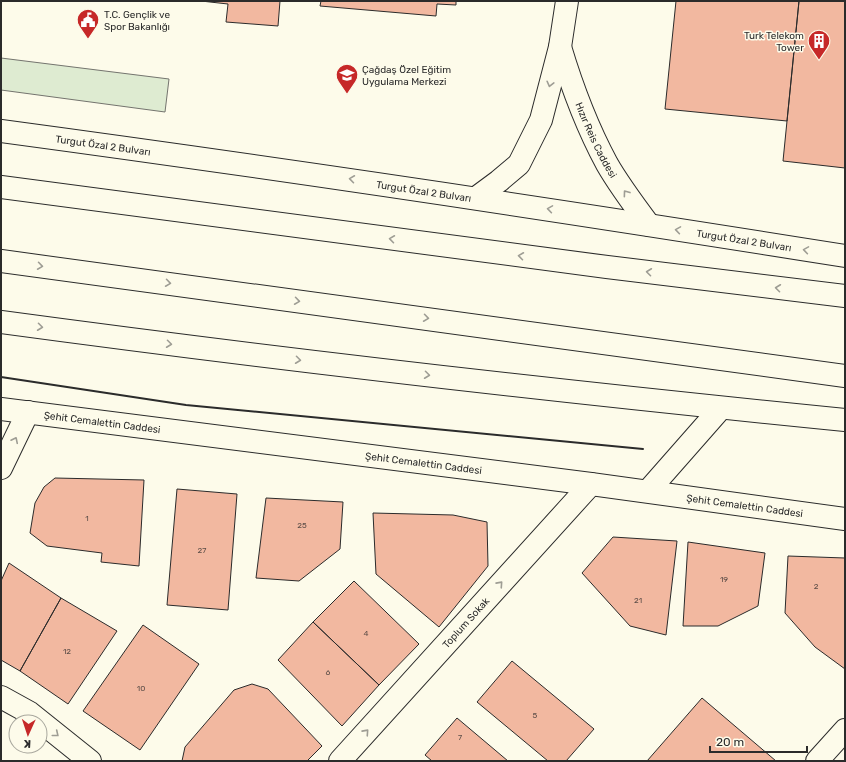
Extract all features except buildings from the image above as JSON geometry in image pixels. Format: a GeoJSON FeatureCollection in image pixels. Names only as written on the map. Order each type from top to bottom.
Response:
{"type":"FeatureCollection","features":[{"type":"Feature","properties":{"kind":"main road","name":"Hızır Reis Caddesi"},"geometry":{"type":"LineString","coordinates":[[476,198],[519,164],[541,120],[560,47],[567,1]]}},
{"type":"Feature","properties":{"kind":"main road","name":"Hızır Reis Caddesi"},"geometry":{"type":"LineString","coordinates":[[560,47],[571,83],[596,143],[622,188],[649,225]]}},
{"type":"Feature","properties":{"kind":"main road","name":"Turgut Özal 2 Bulvarı"},"geometry":{"type":"LineString","coordinates":[[1,131],[210,158],[845,256]]}},
{"type":"Feature","properties":{"kind":"main road"},"geometry":{"type":"LineString","coordinates":[[1,187],[607,267],[845,296]]}},
{"type":"Feature","properties":{"kind":"main road"},"geometry":{"type":"LineString","coordinates":[[1,261],[845,376]]}},
{"type":"Feature","properties":{"kind":"main road"},"geometry":{"type":"LineString","coordinates":[[1,322],[309,361],[721,408],[845,420]]}},
{"type":"Feature","properties":{"kind":"main road"},"geometry":{"type":"LineString","coordinates":[[648,491],[721,408]]}},
{"type":"Feature","properties":{"kind":"main road","name":"Şehit Cemalettin Caddesi"},"geometry":{"type":"LineString","coordinates":[[1,409],[648,491],[845,519]]}},
{"type":"Feature","properties":{"kind":"main road"},"geometry":{"type":"LineString","coordinates":[[1,468],[28,412]]}},
{"type":"Feature","properties":{"kind":"main road","name":"Toplum Sokak"},"geometry":{"type":"LineString","coordinates":[[340,761],[591,484]]}},
{"type":"Feature","properties":{"kind":"main road"},"geometry":{"type":"LineString","coordinates":[[1,697],[30,713],[90,761]]}},
{"type":"Feature","properties":{"kind":"main road"},"geometry":{"type":"LineString","coordinates":[[816,761],[845,730]]}},
{"type":"Feature","properties":{"kind":"green space"},"geometry":{"type":"Polygon","coordinates":[[[1,58],[169,79],[165,112],[1,90],[1,58]]]}},
{"type":"Feature","properties":{"kind":"wall"},"geometry":{"type":"LineString","coordinates":[[1,377],[186,405],[643,449]]}},
{"type":"Feature","properties":{"kind":"place","name":"T.C. Gençlik ve Spor Bakanlığı"},"geometry":{"type":"Point","coordinates":[88,40]}},
{"type":"Feature","properties":{"kind":"place","name":"Turk Telekom Tower"},"geometry":{"type":"Point","coordinates":[819,60]}},
{"type":"Feature","properties":{"kind":"place","name":"Çağdaş Özel Eğitim Uygulama Merkezi"},"geometry":{"type":"Point","coordinates":[347,94]}}]}
